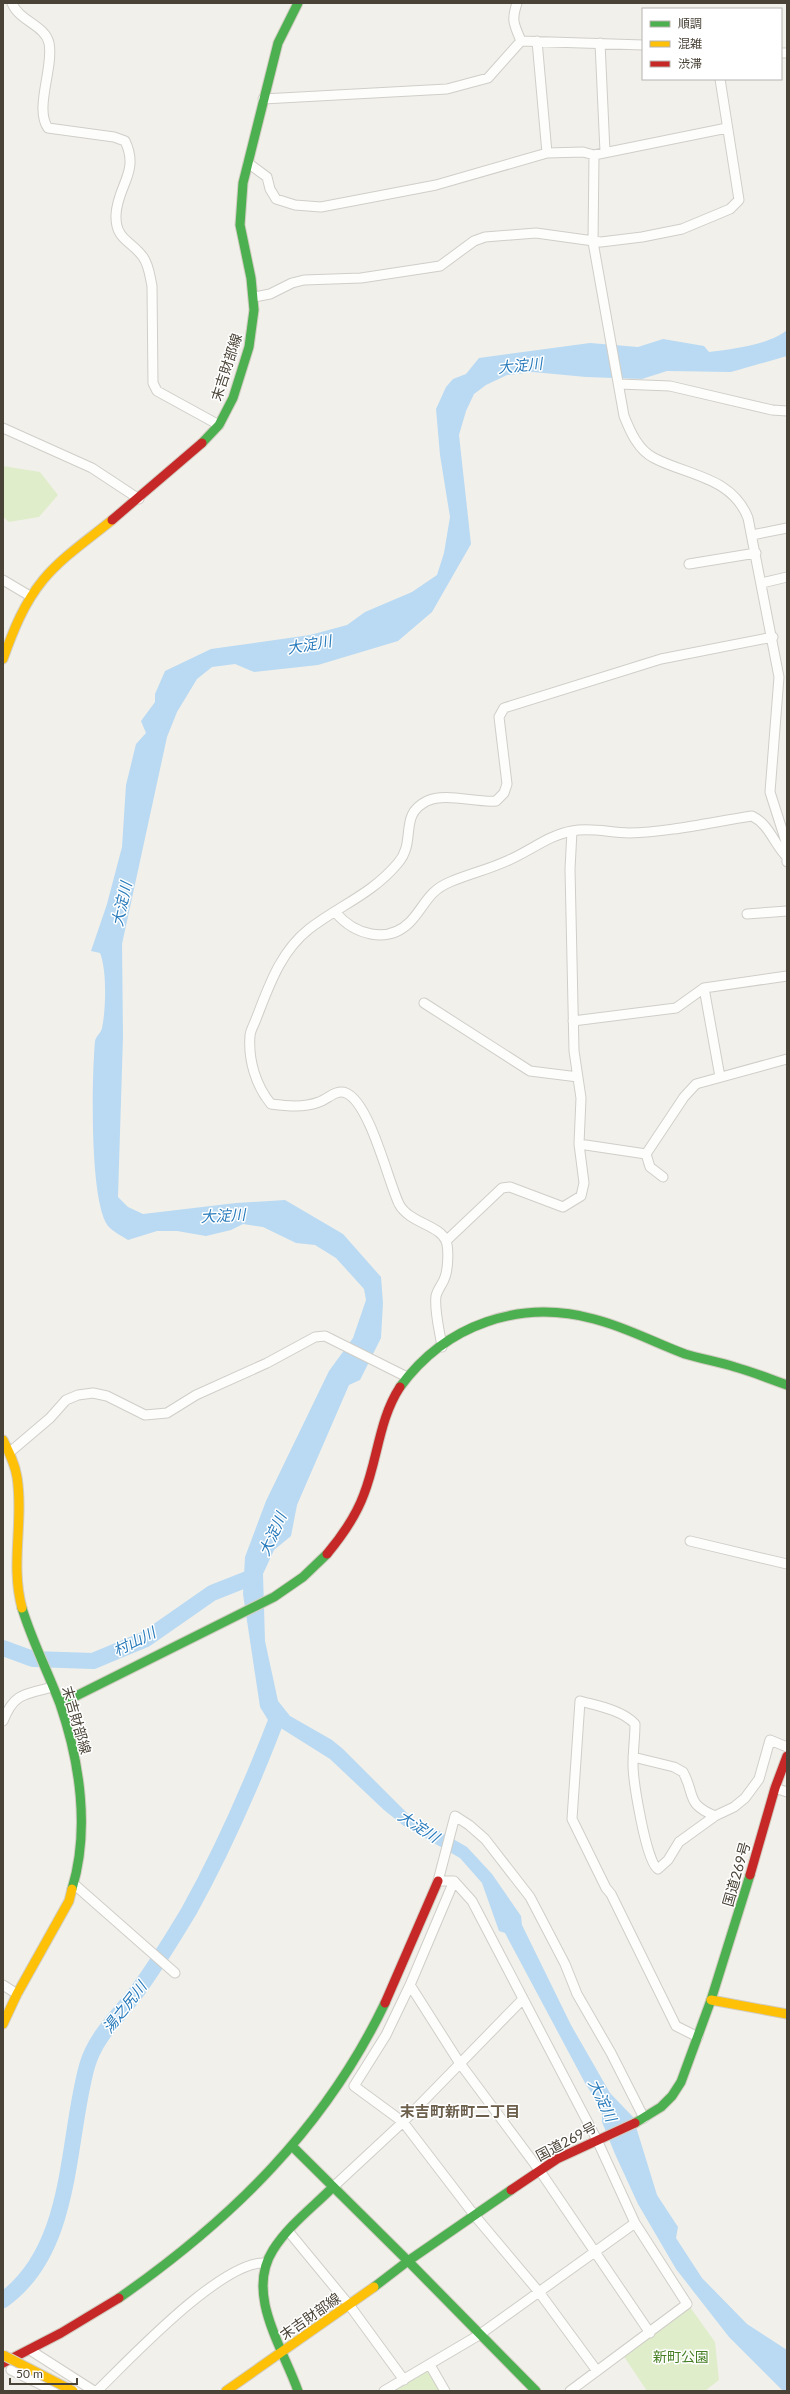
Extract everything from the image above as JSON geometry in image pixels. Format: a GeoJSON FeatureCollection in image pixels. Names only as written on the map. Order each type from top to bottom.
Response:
{"type":"FeatureCollection","features":[{"type":"Feature","properties":{"kind":"main road","name":"末吉財部線"},"geometry":{"type":"LineString","coordinates":[[4,655],[20,612],[30,596],[52,570],[189,456],[219,425],[233,398],[253,329],[254,297],[240,225],[242,195],[263,99],[278,43],[298,3]]}},
{"type":"Feature","properties":{"kind":"main road"},"geometry":{"type":"LineString","coordinates":[[60,1704],[274,1597],[300,1581],[332,1549],[353,1517],[364,1494],[387,1412],[396,1392],[407,1377],[442,1347],[464,1332],[489,1319],[518,1315],[569,1316],[594,1319],[688,1354],[737,1367],[787,1385]]}},
{"type":"Feature","properties":{"kind":"main road","name":"末吉財部線"},"geometry":{"type":"LineString","coordinates":[[3,1440],[10,1452],[19,1480],[16,1577],[22,1610],[60,1704],[73,1750],[77,1780],[80,1839],[75,1885],[61,1918],[17,1994],[3,2024]]}},
{"type":"Feature","properties":{"kind":"main road","name":"国道269号"},"geometry":{"type":"LineString","coordinates":[[408,2262],[557,2159],[642,2119],[661,2106],[681,2082],[711,2000],[737,1922],[775,1788],[787,1756]]}},
{"type":"Feature","properties":{"kind":"main road"},"geometry":{"type":"LineString","coordinates":[[3,2363],[30,2350],[111,2305],[160,2270],[224,2218],[293,2147],[327,2102],[375,2023],[438,1879]]}},
{"type":"Feature","properties":{"kind":"main road"},"geometry":{"type":"LineString","coordinates":[[711,2000],[787,2014]]}},
{"type":"Feature","properties":{"kind":"main road"},"geometry":{"type":"LineString","coordinates":[[293,2147],[332,2188],[408,2262],[479,2336],[536,2391]]}},
{"type":"Feature","properties":{"kind":"main road"},"geometry":{"type":"LineString","coordinates":[[298,2391],[263,2301],[262,2282],[266,2263],[273,2249],[332,2188]]}},
{"type":"Feature","properties":{"kind":"main road","name":"末吉財部線"},"geometry":{"type":"LineString","coordinates":[[226,2391],[350,2306],[408,2262]]}},
{"type":"Feature","properties":{"kind":"main road"},"geometry":{"type":"LineString","coordinates":[[3,2355],[73,2391]]}},
{"type":"Feature","properties":{"kind":"street"},"geometry":{"type":"LineString","coordinates":[[12,3],[22,17],[45,33],[49,43],[49,64],[43,116],[48,128],[114,137],[125,141],[131,154],[131,164],[116,214],[119,231],[126,242],[143,257],[149,271],[152,286],[153,383],[158,391],[219,425]]}},
{"type":"Feature","properties":{"kind":"street"},"geometry":{"type":"LineString","coordinates":[[517,3],[513,14],[513,25],[521,41]]}},
{"type":"Feature","properties":{"kind":"street"},"geometry":{"type":"LineString","coordinates":[[263,99],[447,89],[488,78],[521,41],[600,43],[642,46]]}},
{"type":"Feature","properties":{"kind":"street"},"geometry":{"type":"LineString","coordinates":[[537,41],[547,153]]}},
{"type":"Feature","properties":{"kind":"street"},"geometry":{"type":"LineString","coordinates":[[600,43],[605,152]]}},
{"type":"Feature","properties":{"kind":"street"},"geometry":{"type":"LineString","coordinates":[[254,297],[270,294],[304,280],[361,278],[440,266],[474,241],[485,237],[518,233],[593,242],[642,237],[682,229],[730,209],[738,200],[720,80]]}},
{"type":"Feature","properties":{"kind":"street"},"geometry":{"type":"LineString","coordinates":[[248,163],[267,177],[270,189],[276,199],[295,205],[321,207],[436,185],[547,153],[583,152],[594,156],[605,152],[689,137],[727,128]]}},
{"type":"Feature","properties":{"kind":"street"},"geometry":{"type":"LineString","coordinates":[[594,156],[593,242],[624,416],[632,436],[653,457],[726,487],[744,507],[752,535],[773,637],[779,677],[770,792],[786,842],[787,858]]}},
{"type":"Feature","properties":{"kind":"street"},"geometry":{"type":"LineString","coordinates":[[619,384],[670,386],[772,410],[787,411]]}},
{"type":"Feature","properties":{"kind":"street"},"geometry":{"type":"LineString","coordinates":[[3,428],[92,468],[139,499]]}},
{"type":"Feature","properties":{"kind":"street"},"geometry":{"type":"LineString","coordinates":[[752,535],[787,528]]}},
{"type":"Feature","properties":{"kind":"street"},"geometry":{"type":"LineString","coordinates":[[689,564],[756,553]]}},
{"type":"Feature","properties":{"kind":"street"},"geometry":{"type":"LineString","coordinates":[[762,584],[787,577]]}},
{"type":"Feature","properties":{"kind":"street"},"geometry":{"type":"LineString","coordinates":[[3,580],[30,596]]}},
{"type":"Feature","properties":{"kind":"street"},"geometry":{"type":"LineString","coordinates":[[442,1347],[436,1298],[447,1270],[446,1241],[437,1230],[418,1222],[407,1214],[400,1205],[387,1167],[360,1107],[347,1094],[338,1092],[319,1102],[298,1107],[271,1104],[261,1092],[253,1070],[250,1035],[265,994],[281,960],[309,930],[374,888],[399,862],[408,848],[409,818],[414,810],[428,801],[438,798],[488,802],[496,801],[504,793],[507,784],[499,717],[504,708],[661,659],[773,637]]}},
{"type":"Feature","properties":{"kind":"street"},"geometry":{"type":"LineString","coordinates":[[336,913],[357,931],[386,934],[409,922],[432,892],[438,888],[511,859],[543,842],[572,831],[599,829],[628,833],[752,816],[762,821],[787,858]]}},
{"type":"Feature","properties":{"kind":"street"},"geometry":{"type":"LineString","coordinates":[[446,1241],[502,1188],[510,1187],[563,1207],[572,1203],[580,1196],[584,1183],[578,1144],[581,1098],[574,1051],[570,869],[572,831]]}},
{"type":"Feature","properties":{"kind":"street"},"geometry":{"type":"LineString","coordinates":[[747,914],[787,911]]}},
{"type":"Feature","properties":{"kind":"street"},"geometry":{"type":"LineString","coordinates":[[573,1021],[676,1008],[704,988],[787,976]]}},
{"type":"Feature","properties":{"kind":"street"},"geometry":{"type":"LineString","coordinates":[[704,988],[720,1077]]}},
{"type":"Feature","properties":{"kind":"street"},"geometry":{"type":"LineString","coordinates":[[424,1003],[530,1071],[578,1077]]}},
{"type":"Feature","properties":{"kind":"street"},"geometry":{"type":"LineString","coordinates":[[646,1154],[688,1092],[696,1084],[787,1059]]}},
{"type":"Feature","properties":{"kind":"street"},"geometry":{"type":"LineString","coordinates":[[578,1144],[646,1154]]}},
{"type":"Feature","properties":{"kind":"street"},"geometry":{"type":"LineString","coordinates":[[646,1154],[650,1167],[663,1177]]}},
{"type":"Feature","properties":{"kind":"street"},"geometry":{"type":"LineString","coordinates":[[10,1452],[50,1418],[66,1400],[78,1395],[93,1393],[107,1396],[145,1415],[167,1413],[190,1398],[273,1360],[315,1337],[325,1336],[407,1377]]}},
{"type":"Feature","properties":{"kind":"street"},"geometry":{"type":"LineString","coordinates":[[690,1541],[787,1564]]}},
{"type":"Feature","properties":{"kind":"street"},"geometry":{"type":"LineString","coordinates":[[3,1721],[9,1706],[18,1698],[53,1687]]}},
{"type":"Feature","properties":{"kind":"street"},"geometry":{"type":"LineString","coordinates":[[698,2037],[676,2026],[572,1819],[580,1701],[630,1719],[635,1724],[633,1757],[636,1802],[651,1860],[655,1868],[658,1869],[668,1860],[679,1842],[715,1816],[734,1807],[745,1798],[758,1779],[770,1740],[787,1747]]}},
{"type":"Feature","properties":{"kind":"street"},"geometry":{"type":"LineString","coordinates":[[633,1757],[674,1767],[683,1772],[696,1806],[715,1816]]}},
{"type":"Feature","properties":{"kind":"street"},"geometry":{"type":"LineString","coordinates":[[775,1788],[787,1792]]}},
{"type":"Feature","properties":{"kind":"street"},"geometry":{"type":"LineString","coordinates":[[570,2391],[687,2304],[636,2223],[599,2138],[522,2000],[496,1943],[472,1901],[454,1881],[438,1879],[456,1816],[485,1839],[530,1897],[565,1964],[577,1994],[611,2052],[642,2119]]}},
{"type":"Feature","properties":{"kind":"street"},"geometry":{"type":"LineString","coordinates":[[454,1881],[410,1985],[386,2036],[354,2086],[403,2122],[476,2216],[539,2292],[597,2371]]}},
{"type":"Feature","properties":{"kind":"street"},"geometry":{"type":"LineString","coordinates":[[75,1885],[175,1973]]}},
{"type":"Feature","properties":{"kind":"street"},"geometry":{"type":"LineString","coordinates":[[3,1985],[17,1994]]}},
{"type":"Feature","properties":{"kind":"street"},"geometry":{"type":"LineString","coordinates":[[410,1985],[459,2062],[540,2171],[650,2333]]}},
{"type":"Feature","properties":{"kind":"street"},"geometry":{"type":"LineString","coordinates":[[332,2188],[403,2122],[459,2062],[522,2000]]}},
{"type":"Feature","properties":{"kind":"street"},"geometry":{"type":"LineString","coordinates":[[384,2391],[479,2336],[636,2223]]}},
{"type":"Feature","properties":{"kind":"street"},"geometry":{"type":"LineString","coordinates":[[288,2232],[350,2306],[404,2380]]}},
{"type":"Feature","properties":{"kind":"street"},"geometry":{"type":"LineString","coordinates":[[97,2391],[207,2289],[247,2265],[266,2263]]}},
{"type":"Feature","properties":{"kind":"street"},"geometry":{"type":"LineString","coordinates":[[30,2350],[94,2391]]}},
{"type":"Feature","properties":{"kind":"street"},"geometry":{"type":"LineString","coordinates":[[430,2365],[445,2391]]}},
{"type":"Feature","properties":{"kind":"street"},"geometry":{"type":"LineString","coordinates":[[11,2370],[54,2391]]}},
{"type":"Feature","properties":{"kind":"green space"},"geometry":{"type":"Polygon","coordinates":[[[3,466],[40,472],[58,495],[39,517],[9,522],[3,517],[3,466]]]}},
{"type":"Feature","properties":{"kind":"green space","name":"新町公園"},"geometry":{"type":"Polygon","coordinates":[[[690,2307],[715,2342],[719,2380],[705,2391],[647,2391],[623,2355],[690,2307]]]}},
{"type":"Feature","properties":{"kind":"green space"},"geometry":{"type":"Polygon","coordinates":[[[426,2372],[430,2372],[441,2391],[392,2391],[426,2372]]]}},
{"type":"Feature","properties":{"kind":"water","name":"大淀川"},"geometry":{"type":"Polygon","coordinates":[[[787,330],[787,356],[731,372],[667,371],[642,379],[586,377],[533,372],[507,375],[486,385],[474,394],[466,411],[459,435],[471,544],[432,612],[398,641],[318,665],[254,672],[235,664],[212,667],[197,679],[177,712],[167,737],[122,944],[123,1036],[118,1197],[128,1207],[143,1214],[236,1203],[285,1200],[343,1234],[381,1277],[383,1303],[381,1338],[360,1380],[349,1385],[297,1505],[291,1536],[274,1550],[263,1574],[265,1641],[278,1701],[290,1716],[332,1740],[343,1749],[413,1819],[441,1832],[467,1847],[492,1874],[521,1916],[522,1925],[571,2025],[610,2093],[633,2117],[657,2195],[678,2227],[676,2238],[702,2278],[747,2324],[787,2350],[787,2391],[783,2391],[729,2337],[676,2269],[638,2204],[602,2122],[602,2109],[585,2083],[505,1933],[499,1931],[482,1883],[460,1858],[404,1826],[384,1810],[330,1759],[268,1720],[260,1707],[243,1594],[245,1557],[266,1501],[329,1371],[353,1338],[366,1300],[364,1289],[336,1258],[315,1245],[296,1243],[263,1227],[243,1224],[231,1230],[206,1236],[177,1231],[157,1231],[128,1240],[108,1226],[102,1212],[98,1191],[93,1137],[95,1041],[101,1030],[103,1020],[105,979],[100,953],[91,951],[107,904],[122,847],[126,785],[136,744],[146,733],[141,721],[155,702],[155,694],[165,671],[211,649],[310,635],[347,625],[365,612],[412,592],[437,575],[444,553],[450,517],[440,455],[436,409],[446,387],[453,379],[466,374],[479,358],[590,343],[638,347],[663,339],[704,346],[709,352],[750,346],[770,339],[787,330]]]}},
{"type":"Feature","properties":{"kind":"waterway","name":"村山川"},"geometry":{"type":"LineString","coordinates":[[3,1648],[33,1659],[93,1661],[146,1639],[212,1593],[255,1576]]}},
{"type":"Feature","properties":{"kind":"waterway","name":"湯之尻川"},"geometry":{"type":"LineString","coordinates":[[3,2300],[26,2278],[43,2253],[55,2224],[64,2192],[80,2096],[91,2054],[103,2033],[134,1996],[166,1949],[189,1911],[236,1818],[276,1721]]}},
{"type":"Feature","properties":{"kind":"traffic: fast"},"geometry":{"type":"LineString","coordinates":[[202,443],[219,425],[233,398],[249,347],[254,310],[251,278],[240,225],[243,183],[278,43],[298,3]]}},
{"type":"Feature","properties":{"kind":"traffic: fast"},"geometry":{"type":"LineString","coordinates":[[400,1387],[419,1365],[439,1347],[462,1333],[486,1322],[512,1315],[539,1312],[566,1314],[606,1322],[685,1354],[742,1369],[787,1385]]}},
{"type":"Feature","properties":{"kind":"traffic: fast"},"geometry":{"type":"LineString","coordinates":[[60,1704],[274,1597],[303,1577],[327,1554]]}},
{"type":"Feature","properties":{"kind":"traffic: fast"},"geometry":{"type":"LineString","coordinates":[[22,1608],[30,1632],[60,1704],[73,1749],[80,1796],[81,1843],[72,1889]]}},
{"type":"Feature","properties":{"kind":"traffic: fast"},"geometry":{"type":"LineString","coordinates":[[635,2123],[661,2107],[672,2096],[681,2082],[711,2000],[750,1875]]}},
{"type":"Feature","properties":{"kind":"traffic: fast"},"geometry":{"type":"LineString","coordinates":[[119,2298],[200,2236],[237,2203],[272,2168],[334,2091],[361,2048],[385,2003]]}},
{"type":"Feature","properties":{"kind":"traffic: fast"},"geometry":{"type":"LineString","coordinates":[[293,2147],[408,2261],[374,2287]]}},
{"type":"Feature","properties":{"kind":"traffic: fast"},"geometry":{"type":"LineString","coordinates":[[298,2391],[269,2321],[263,2285],[265,2267],[279,2241],[332,2188]]}},
{"type":"Feature","properties":{"kind":"traffic: fast"},"geometry":{"type":"LineString","coordinates":[[511,2190],[408,2261],[536,2391]]}},
{"type":"Feature","properties":{"kind":"traffic: slow"},"geometry":{"type":"LineString","coordinates":[[3,659],[15,628],[30,598],[43,580],[67,556],[112,520]]}},
{"type":"Feature","properties":{"kind":"traffic: slow"},"geometry":{"type":"LineString","coordinates":[[3,1440],[10,1454],[16,1472],[19,1493],[17,1575],[22,1608]]}},
{"type":"Feature","properties":{"kind":"traffic: slow"},"geometry":{"type":"LineString","coordinates":[[3,2024],[17,1994],[69,1901],[72,1889]]}},
{"type":"Feature","properties":{"kind":"traffic: slow"},"geometry":{"type":"LineString","coordinates":[[711,2000],[787,2014]]}},
{"type":"Feature","properties":{"kind":"traffic: slow"},"geometry":{"type":"LineString","coordinates":[[226,2391],[374,2287]]}},
{"type":"Feature","properties":{"kind":"traffic: slow"},"geometry":{"type":"LineString","coordinates":[[3,2355],[73,2391]]}},
{"type":"Feature","properties":{"kind":"traffic: jam"},"geometry":{"type":"LineString","coordinates":[[112,520],[202,443]]}},
{"type":"Feature","properties":{"kind":"traffic: jam"},"geometry":{"type":"LineString","coordinates":[[327,1554],[348,1526],[361,1502],[369,1480],[387,1412],[400,1387]]}},
{"type":"Feature","properties":{"kind":"traffic: jam"},"geometry":{"type":"LineString","coordinates":[[750,1875],[775,1788],[787,1756]]}},
{"type":"Feature","properties":{"kind":"traffic: jam"},"geometry":{"type":"LineString","coordinates":[[385,2003],[438,1881]]}},
{"type":"Feature","properties":{"kind":"traffic: jam"},"geometry":{"type":"LineString","coordinates":[[511,2190],[557,2159],[635,2123]]}},
{"type":"Feature","properties":{"kind":"traffic: jam"},"geometry":{"type":"LineString","coordinates":[[3,2363],[61,2333],[119,2298]]}},
{"type":"Feature","properties":{"kind":"district","name":"末吉町新町二丁目"},"geometry":{"type":"Point","coordinates":[460,2111]}}]}
